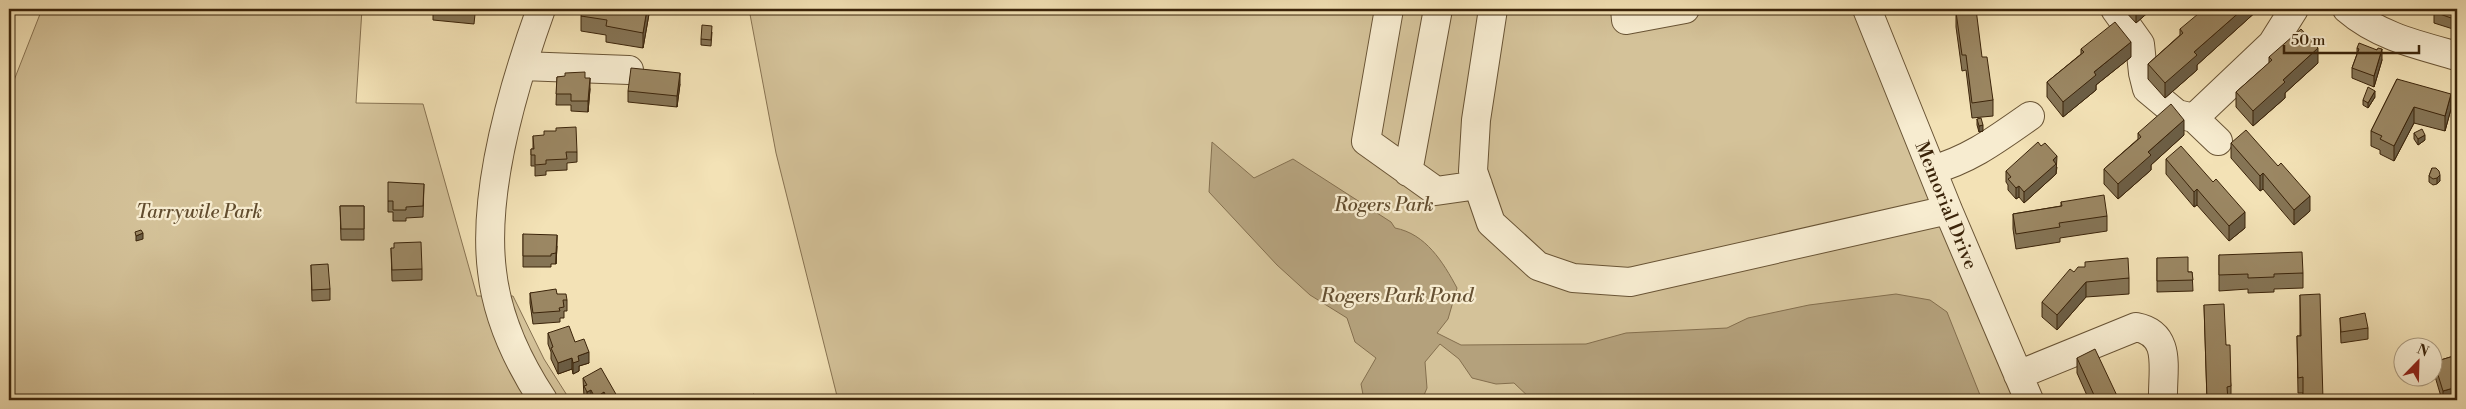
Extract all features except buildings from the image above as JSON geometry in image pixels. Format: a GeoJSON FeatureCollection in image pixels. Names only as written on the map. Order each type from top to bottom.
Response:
{"type":"FeatureCollection","features":[{"type":"Feature","properties":{"kind":"street"},"geometry":{"type":"LineString","coordinates":[[541,9],[522,66],[493,195],[492,272],[507,332],[543,400]]}},
{"type":"Feature","properties":{"kind":"street"},"geometry":{"type":"LineString","coordinates":[[1389,9],[1366,141],[1436,191],[1478,185]]}},
{"type":"Feature","properties":{"kind":"street"},"geometry":{"type":"LineString","coordinates":[[1408,172],[1438,9]]}},
{"type":"Feature","properties":{"kind":"street"},"geometry":{"type":"LineString","coordinates":[[1493,9],[1476,120],[1473,172],[1491,223],[1538,266],[1573,278],[1630,282],[1948,210]]}},
{"type":"Feature","properties":{"kind":"street"},"geometry":{"type":"LineString","coordinates":[[1625,9],[1626,20],[1685,9]]}},
{"type":"Feature","properties":{"kind":"street","name":"Memorial Drive"},"geometry":{"type":"LineString","coordinates":[[1868,9],[1948,210],[2029,400]]}},
{"type":"Feature","properties":{"kind":"street"},"geometry":{"type":"LineString","coordinates":[[2115,9],[2140,44],[2142,73],[2147,88],[2177,114],[2194,118],[2218,141]]}},
{"type":"Feature","properties":{"kind":"street"},"geometry":{"type":"LineString","coordinates":[[2194,118],[2272,44],[2294,9]]}},
{"type":"Feature","properties":{"kind":"street"},"geometry":{"type":"LineString","coordinates":[[2347,9],[2362,22],[2398,39],[2457,56]]}},
{"type":"Feature","properties":{"kind":"street"},"geometry":{"type":"LineString","coordinates":[[522,66],[630,70]]}},
{"type":"Feature","properties":{"kind":"street"},"geometry":{"type":"LineString","coordinates":[[1932,170],[1958,163],[1978,152],[2030,116]]}},
{"type":"Feature","properties":{"kind":"street"},"geometry":{"type":"LineString","coordinates":[[2018,375],[2136,327],[2149,329],[2159,338],[2162,346],[2163,400]]}},
{"type":"Feature","properties":{"kind":"green space","name":"Tarrywile Park"},"geometry":{"type":"Polygon","coordinates":[[[42,9],[362,9],[356,103],[423,104],[477,296],[513,296],[544,359],[570,400],[9,400],[9,93],[42,9]]]}},
{"type":"Feature","properties":{"kind":"green space","name":"Rogers Park"},"geometry":{"type":"Polygon","coordinates":[[[749,9],[1512,9],[1527,11],[1528,9],[1891,9],[1868,27],[2018,400],[838,400],[776,153],[749,9]]]}},
{"type":"Feature","properties":{"kind":"water","name":"Rogers Park Pond"},"geometry":{"type":"Polygon","coordinates":[[[1212,142],[1254,178],[1293,159],[1391,222],[1395,228],[1416,236],[1425,243],[1446,268],[1457,288],[1448,319],[1437,333],[1461,345],[1586,344],[1626,333],[1727,328],[1748,318],[1809,305],[1896,294],[1930,300],[1947,312],[1982,400],[1735,400],[1725,397],[1700,400],[1532,400],[1514,383],[1496,384],[1472,378],[1459,359],[1440,344],[1425,362],[1427,388],[1422,400],[1364,400],[1361,384],[1376,358],[1355,342],[1347,318],[1310,295],[1277,265],[1209,192],[1212,142]]]}}]}
